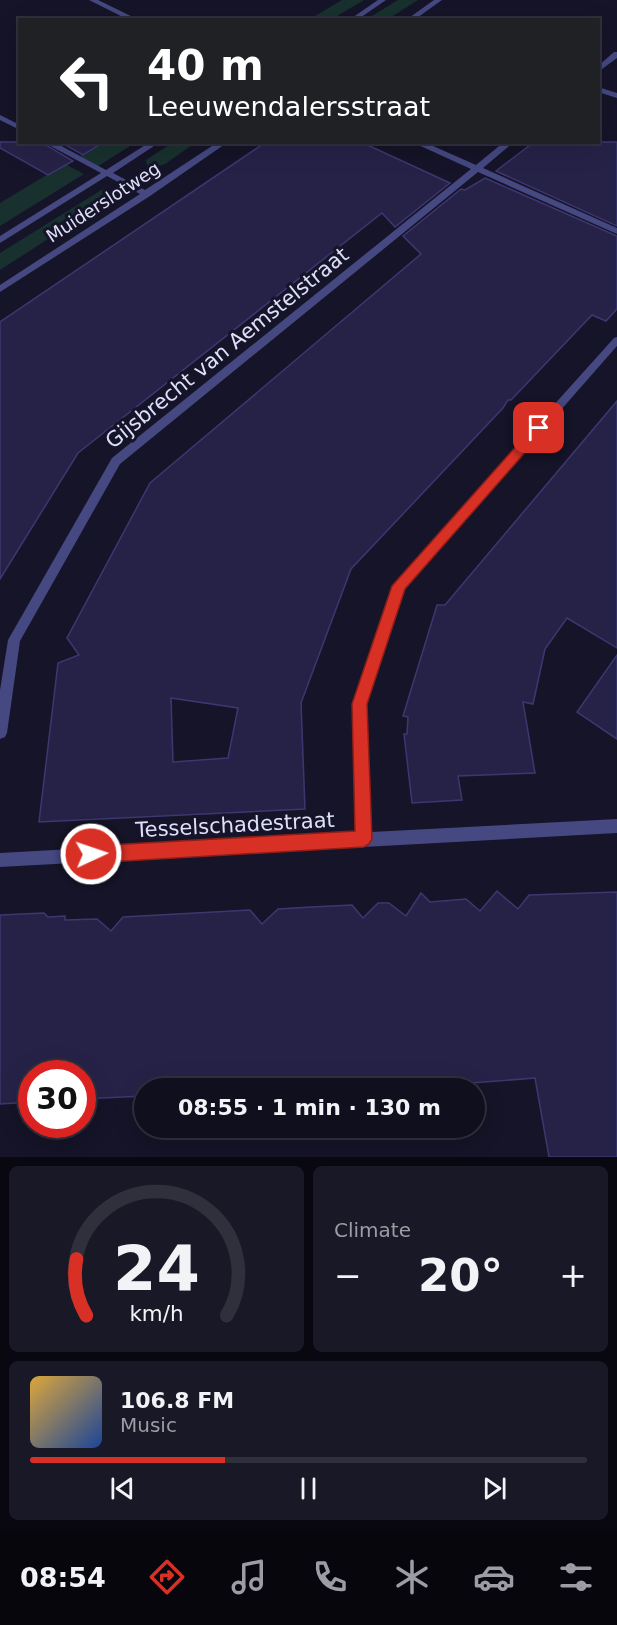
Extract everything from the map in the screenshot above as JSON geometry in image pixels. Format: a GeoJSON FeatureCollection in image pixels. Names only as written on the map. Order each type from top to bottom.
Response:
{"type":"FeatureCollection","features":[{"type":"Feature","properties":{"kind":"street"},"geometry":{"type":"LineString","coordinates":[[92,0],[132,18]]}},
{"type":"Feature","properties":{"kind":"street"},"geometry":{"type":"LineString","coordinates":[[355,18],[383,0]]}},
{"type":"Feature","properties":{"kind":"street"},"geometry":{"type":"LineString","coordinates":[[412,18],[439,0]]}},
{"type":"Feature","properties":{"kind":"street"},"geometry":{"type":"LineString","coordinates":[[600,68],[617,54]]}},
{"type":"Feature","properties":{"kind":"street"},"geometry":{"type":"LineString","coordinates":[[600,90],[617,96]]}},
{"type":"Feature","properties":{"kind":"street"},"geometry":{"type":"LineString","coordinates":[[0,117],[18,127]]}},
{"type":"Feature","properties":{"kind":"street"},"geometry":{"type":"LineString","coordinates":[[51,144],[147,194]]}},
{"type":"Feature","properties":{"kind":"street","name":"Muiderslotweg"},"geometry":{"type":"LineString","coordinates":[[0,240],[153,144]]}},
{"type":"Feature","properties":{"kind":"street","name":"Muiderslotweg"},"geometry":{"type":"LineString","coordinates":[[0,289],[221,144]]}},
{"type":"Feature","properties":{"kind":"street"},"geometry":{"type":"LineString","coordinates":[[421,144],[617,231]]}},
{"type":"Feature","properties":{"kind":"street","name":"Gijsbrecht van Aemstelstraat"},"geometry":{"type":"LineString","coordinates":[[0,733],[14,640],[116,461],[508,144]]}},
{"type":"Feature","properties":{"kind":"street"},"geometry":{"type":"LineString","coordinates":[[364,839],[360,704],[399,586],[617,340]]}},
{"type":"Feature","properties":{"kind":"street","name":"Tesselschadestraat"},"geometry":{"type":"LineString","coordinates":[[0,860],[617,825]]}},
{"type":"Feature","properties":{"kind":"green space"},"geometry":{"type":"Polygon","coordinates":[[[342,0],[364,0],[334,18],[312,18],[342,0]]]}},
{"type":"Feature","properties":{"kind":"green space"},"geometry":{"type":"Polygon","coordinates":[[[398,0],[418,0],[390,18],[369,18],[398,0]]]}},
{"type":"Feature","properties":{"kind":"green space"},"geometry":{"type":"Polygon","coordinates":[[[99,144],[133,144],[98,166],[80,156],[99,144]]]}},
{"type":"Feature","properties":{"kind":"green space"},"geometry":{"type":"Polygon","coordinates":[[[170,144],[194,144],[165,164],[152,168],[147,165],[146,160],[170,144]]]}},
{"type":"Feature","properties":{"kind":"green space"},"geometry":{"type":"Polygon","coordinates":[[[65,164],[84,174],[0,226],[0,203],[65,164]]]}},
{"type":"Feature","properties":{"kind":"green space"},"geometry":{"type":"Polygon","coordinates":[[[103,189],[109,191],[113,197],[0,270],[0,253],[103,189]]]}},
{"type":"Feature","properties":{"kind":"building"},"geometry":{"type":"Polygon","coordinates":[[[0,142],[44,144],[73,161],[48,175],[0,148],[0,142]]]}},
{"type":"Feature","properties":{"kind":"building"},"geometry":{"type":"Polygon","coordinates":[[[617,142],[617,226],[496,171],[531,144],[617,142]]]}},
{"type":"Feature","properties":{"kind":"building"},"geometry":{"type":"Polygon","coordinates":[[[64,144],[101,144],[83,155],[64,144]]]}},
{"type":"Feature","properties":{"kind":"building"},"geometry":{"type":"Polygon","coordinates":[[[263,144],[365,144],[450,183],[395,227],[382,213],[78,453],[0,579],[0,322],[263,144]]]}},
{"type":"Feature","properties":{"kind":"building"},"geometry":{"type":"Polygon","coordinates":[[[485,178],[617,236],[617,309],[606,321],[592,315],[511,400],[508,400],[351,569],[301,703],[305,809],[39,822],[58,663],[79,655],[67,638],[150,483],[421,254],[403,236],[461,189],[465,190],[485,178]],[[171,698],[173,762],[228,758],[238,708],[171,698]]]}},
{"type":"Feature","properties":{"kind":"building"},"geometry":{"type":"Polygon","coordinates":[[[617,401],[617,648],[567,618],[545,649],[533,704],[523,702],[535,773],[458,776],[462,800],[412,803],[404,734],[407,734],[408,717],[403,716],[437,605],[445,605],[617,401]]]}},
{"type":"Feature","properties":{"kind":"building"},"geometry":{"type":"Polygon","coordinates":[[[617,655],[617,739],[577,712],[617,655]]]}},
{"type":"Feature","properties":{"kind":"building"},"geometry":{"type":"Polygon","coordinates":[[[497,891],[518,909],[529,895],[617,892],[617,1157],[549,1157],[535,1078],[485,1082],[485,1078],[445,1077],[134,1078],[134,1096],[96,1098],[96,1060],[18,1060],[18,1103],[0,1104],[0,915],[44,913],[48,917],[65,916],[65,920],[97,919],[111,931],[123,917],[250,910],[262,924],[278,909],[311,907],[352,905],[363,918],[378,903],[389,903],[406,916],[421,893],[430,902],[466,899],[480,911],[497,891]]]}},
{"type":"Feature","properties":{"kind":"route"},"geometry":{"type":"LineString","coordinates":[[91,854],[364,839],[360,704],[399,586],[539,428]]}}]}
